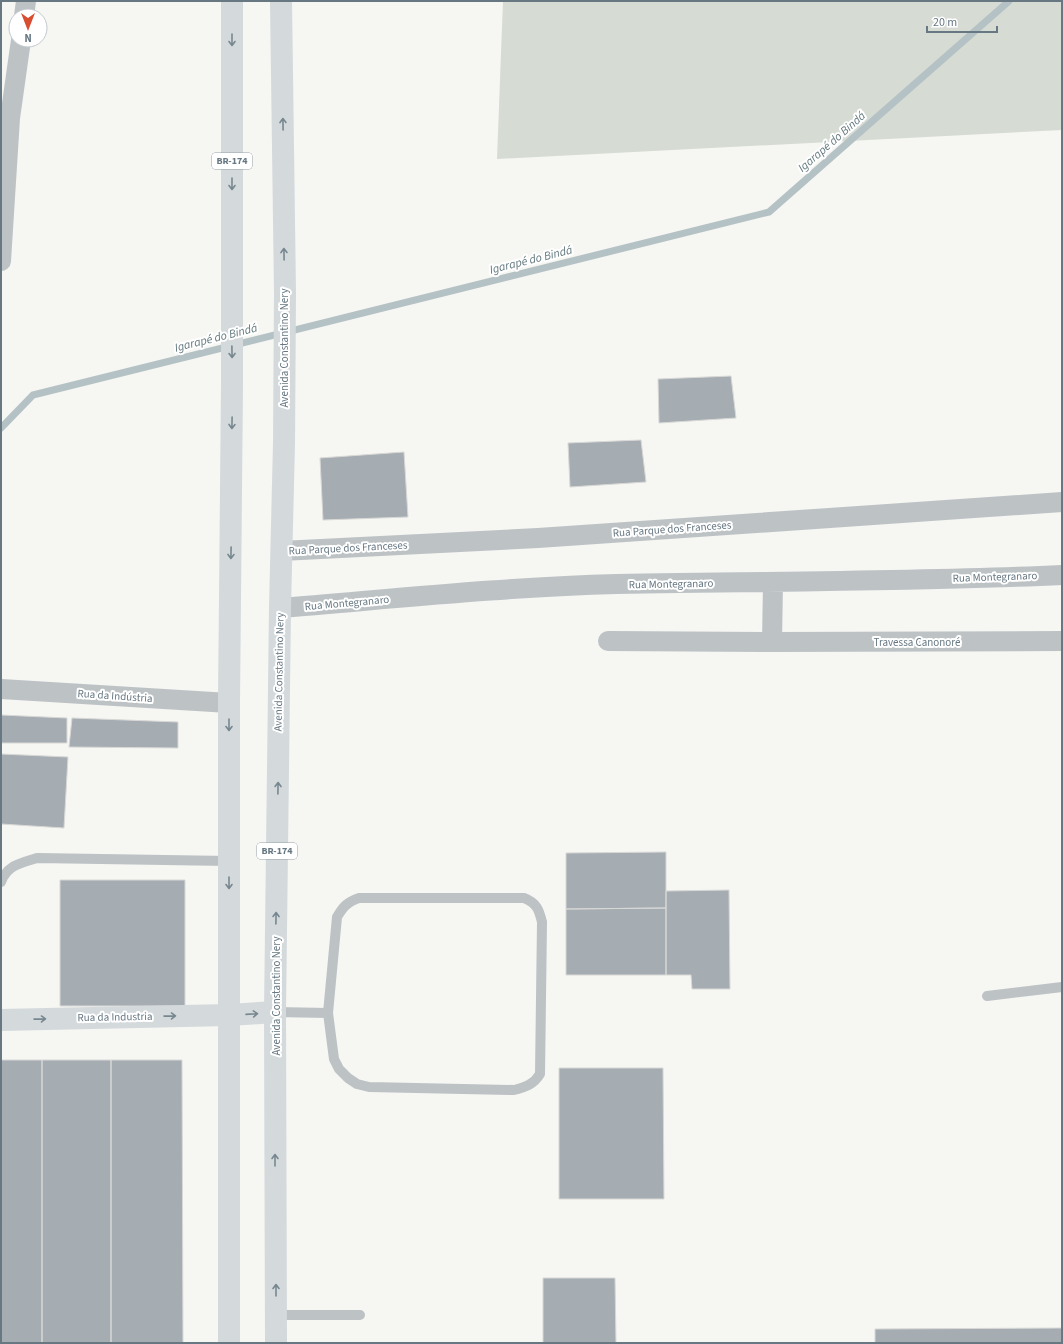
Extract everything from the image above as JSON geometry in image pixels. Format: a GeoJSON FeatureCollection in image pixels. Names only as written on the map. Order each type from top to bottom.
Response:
{"type":"FeatureCollection","features":[{"type":"Feature","properties":{"kind":"main road","name":"BR-174"},"geometry":{"type":"LineString","coordinates":[[229,1343],[229,703],[232,384],[232,1]]}},
{"type":"Feature","properties":{"kind":"main road","name":"Avenida Constantino Nery"},"geometry":{"type":"LineString","coordinates":[[276,1343],[275,1012],[285,292],[281,1]]}},
{"type":"Feature","properties":{"kind":"main road","name":"Rua da Industria"},"geometry":{"type":"LineString","coordinates":[[1,1020],[229,1015],[275,1012]]}},
{"type":"Feature","properties":{"kind":"street"},"geometry":{"type":"LineString","coordinates":[[1,261],[5,118],[19,48]]}},
{"type":"Feature","properties":{"kind":"street","name":"Rua Parque dos Franceses"},"geometry":{"type":"LineString","coordinates":[[282,551],[538,538],[1062,502]]}},
{"type":"Feature","properties":{"kind":"street","name":"Rua Montegranaro"},"geometry":{"type":"LineString","coordinates":[[280,608],[489,591],[617,584],[773,583],[1062,575]]}},
{"type":"Feature","properties":{"kind":"street"},"geometry":{"type":"LineString","coordinates":[[772,642],[773,583]]}},
{"type":"Feature","properties":{"kind":"street","name":"Travessa Canonoré"},"geometry":{"type":"LineString","coordinates":[[608,640],[772,642],[1062,641]]}},
{"type":"Feature","properties":{"kind":"street","name":"Rua da Indústria"},"geometry":{"type":"LineString","coordinates":[[1,689],[229,703]]}},
{"type":"Feature","properties":{"kind":"lane"},"geometry":{"type":"LineString","coordinates":[[2,875],[18,864],[37,858],[229,861]]}},
{"type":"Feature","properties":{"kind":"lane"},"geometry":{"type":"LineString","coordinates":[[359,898],[524,898],[534,902],[539,910],[542,922],[540,1074],[535,1081],[526,1087],[514,1090],[368,1087],[357,1084],[339,1069],[334,1059],[328,1013],[337,917],[342,908],[350,901],[359,898]]}},
{"type":"Feature","properties":{"kind":"lane"},"geometry":{"type":"LineString","coordinates":[[987,996],[1062,987]]}},
{"type":"Feature","properties":{"kind":"lane"},"geometry":{"type":"LineString","coordinates":[[275,1012],[328,1013]]}},
{"type":"Feature","properties":{"kind":"lane"},"geometry":{"type":"LineString","coordinates":[[276,1315],[360,1315]]}},
{"type":"Feature","properties":{"kind":"shaded area"},"geometry":{"type":"Polygon","coordinates":[[[503,1],[1062,1],[1062,130],[497,159],[503,1]]]}},
{"type":"Feature","properties":{"kind":"building"},"geometry":{"type":"Polygon","coordinates":[[[731,376],[736,418],[659,423],[658,379],[731,376]]]}},
{"type":"Feature","properties":{"kind":"building"},"geometry":{"type":"Polygon","coordinates":[[[641,440],[646,482],[570,487],[568,443],[641,440]]]}},
{"type":"Feature","properties":{"kind":"building"},"geometry":{"type":"Polygon","coordinates":[[[404,452],[408,517],[323,520],[320,458],[404,452]]]}},
{"type":"Feature","properties":{"kind":"building"},"geometry":{"type":"Polygon","coordinates":[[[1,715],[67,718],[67,743],[1,743],[1,715]]]}},
{"type":"Feature","properties":{"kind":"building"},"geometry":{"type":"Polygon","coordinates":[[[72,718],[178,722],[178,748],[69,747],[72,718]]]}},
{"type":"Feature","properties":{"kind":"building"},"geometry":{"type":"Polygon","coordinates":[[[1,754],[68,757],[64,828],[1,824],[1,754]]]}},
{"type":"Feature","properties":{"kind":"building"},"geometry":{"type":"Polygon","coordinates":[[[666,852],[666,908],[566,909],[566,853],[666,852]]]}},
{"type":"Feature","properties":{"kind":"building"},"geometry":{"type":"Polygon","coordinates":[[[60,880],[185,880],[185,1006],[60,1006],[60,880]]]}},
{"type":"Feature","properties":{"kind":"building"},"geometry":{"type":"Polygon","coordinates":[[[729,890],[730,989],[692,989],[691,975],[666,975],[666,891],[729,890]]]}},
{"type":"Feature","properties":{"kind":"building"},"geometry":{"type":"Polygon","coordinates":[[[666,908],[666,975],[566,975],[566,909],[666,908]]]}},
{"type":"Feature","properties":{"kind":"building"},"geometry":{"type":"Polygon","coordinates":[[[1,1060],[42,1060],[42,1343],[1,1343],[1,1060]]]}},
{"type":"Feature","properties":{"kind":"building"},"geometry":{"type":"Polygon","coordinates":[[[42,1060],[111,1060],[111,1343],[42,1343],[42,1060]]]}},
{"type":"Feature","properties":{"kind":"building"},"geometry":{"type":"Polygon","coordinates":[[[111,1060],[182,1060],[183,1343],[111,1343],[111,1060]]]}},
{"type":"Feature","properties":{"kind":"building"},"geometry":{"type":"Polygon","coordinates":[[[559,1068],[663,1068],[664,1199],[559,1199],[559,1068]]]}},
{"type":"Feature","properties":{"kind":"building"},"geometry":{"type":"Polygon","coordinates":[[[543,1278],[615,1278],[616,1343],[543,1343],[543,1278]]]}},
{"type":"Feature","properties":{"kind":"building"},"geometry":{"type":"Polygon","coordinates":[[[1062,1328],[1062,1343],[875,1343],[875,1329],[1062,1328]]]}},
{"type":"Feature","properties":{"kind":"waterway","name":"Igarapé do Bindá"},"geometry":{"type":"LineString","coordinates":[[1,428],[33,395],[769,212],[1009,1]]}}]}
